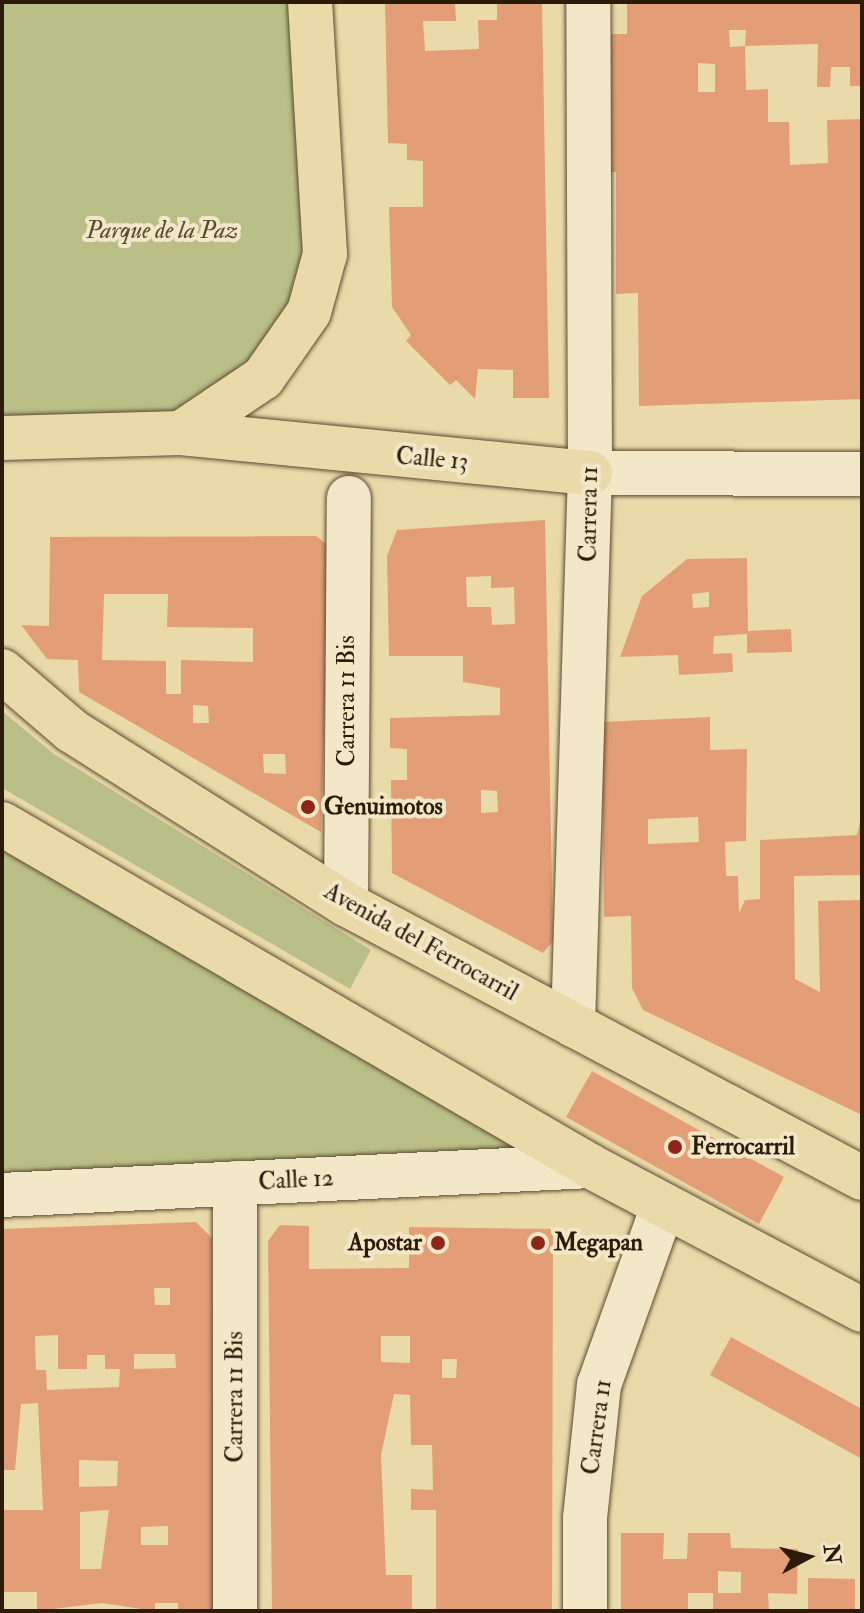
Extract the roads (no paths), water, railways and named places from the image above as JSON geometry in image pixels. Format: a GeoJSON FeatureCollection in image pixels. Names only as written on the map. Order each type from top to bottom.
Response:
{"type":"FeatureCollection","features":[{"type":"Feature","properties":{"kind":"main road"},"geometry":{"type":"LineString","coordinates":[[181,433],[263,378],[309,312],[325,254],[310,2]]}},
{"type":"Feature","properties":{"kind":"main road","name":"Calle 13"},"geometry":{"type":"LineString","coordinates":[[13,437],[181,433],[590,473]]}},
{"type":"Feature","properties":{"kind":"main road","name":"Avenida del Ferrocarril"},"geometry":{"type":"LineString","coordinates":[[2,671],[72,731],[346,904],[856,1172]]}},
{"type":"Feature","properties":{"kind":"main road"},"geometry":{"type":"LineString","coordinates":[[2,824],[590,1166],[862,1310]]}},
{"type":"Feature","properties":{"kind":"street","name":"Carrera 11"},"geometry":{"type":"LineString","coordinates":[[573,1025],[590,473],[588,2]]}},
{"type":"Feature","properties":{"kind":"street","name":"Calle 13"},"geometry":{"type":"LineString","coordinates":[[590,473],[862,474]]}},
{"type":"Feature","properties":{"kind":"street","name":"Carrera 11 Bis"},"geometry":{"type":"LineString","coordinates":[[346,904],[349,498]]}},
{"type":"Feature","properties":{"kind":"street","name":"Calle 12"},"geometry":{"type":"LineString","coordinates":[[2,1195],[590,1166]]}},
{"type":"Feature","properties":{"kind":"street","name":"Carrera 11 Bis"},"geometry":{"type":"LineString","coordinates":[[235,1183],[235,1611]]}},
{"type":"Feature","properties":{"kind":"street","name":"Carrera 11"},"geometry":{"type":"LineString","coordinates":[[585,1611],[585,1518],[599,1385],[663,1206]]}},
{"type":"Feature","properties":{"kind":"place","name":"Genuimotos"},"geometry":{"type":"Point","coordinates":[308,807]}},
{"type":"Feature","properties":{"kind":"place","name":"Ferrocarril"},"geometry":{"type":"Point","coordinates":[675,1147]}},
{"type":"Feature","properties":{"kind":"place","name":"Apostar"},"geometry":{"type":"Point","coordinates":[438,1243]}},
{"type":"Feature","properties":{"kind":"place","name":"Megapan"},"geometry":{"type":"Point","coordinates":[538,1243]}},
{"type":"Feature","properties":{"kind":"park label","name":"Parque de la Paz"},"geometry":{"type":"Point","coordinates":[162,231]}}]}
